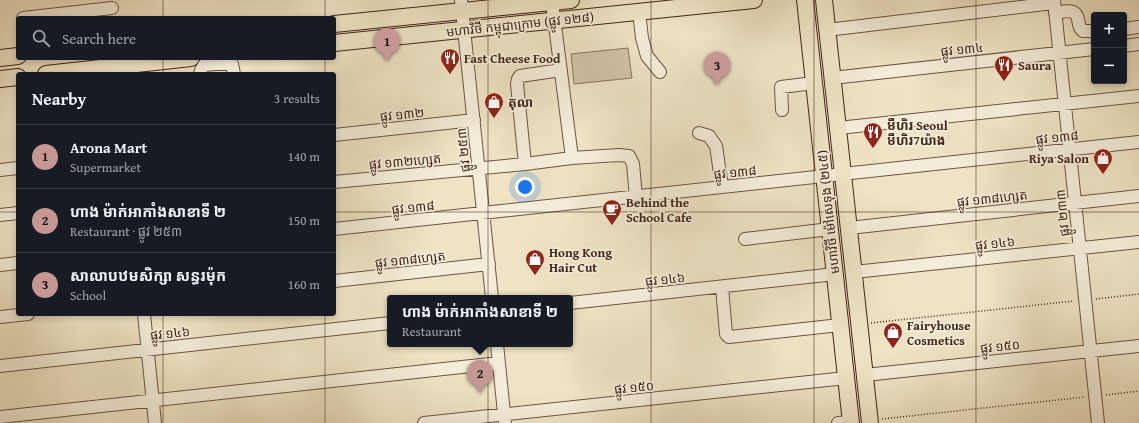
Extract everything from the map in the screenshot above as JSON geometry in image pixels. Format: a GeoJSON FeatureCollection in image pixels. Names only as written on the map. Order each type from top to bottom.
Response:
{"type":"FeatureCollection","features":[{"type":"Feature","properties":{"kind":"main road","name":"មហាវិថី កម្ពុជាក្រោម (ផ្លូវ ១២៨)"},"geometry":{"type":"LineString","coordinates":[[336,24],[461,5],[571,0]]}},
{"type":"Feature","properties":{"kind":"main road","name":"មហាវិថី កម្ពុជាក្រោម (ផ្លូវ ១២៨)"},"geometry":{"type":"LineString","coordinates":[[336,43],[754,0]]}},
{"type":"Feature","properties":{"kind":"main road","name":"មហាវិថី ម៉ៅសេទុង (២៤៥)"},"geometry":{"type":"LineString","coordinates":[[805,0],[846,378],[847,423]]}},
{"type":"Feature","properties":{"kind":"main road","name":"មហាវិថី ម៉ៅសេទុង (២៤៥)"},"geometry":{"type":"LineString","coordinates":[[824,0],[870,422]]}},
{"type":"Feature","properties":{"kind":"main road"},"geometry":{"type":"LineString","coordinates":[[0,58],[16,56]]}},
{"type":"Feature","properties":{"kind":"main road"},"geometry":{"type":"LineString","coordinates":[[64,72],[173,60]]}},
{"type":"Feature","properties":{"kind":"main road"},"geometry":{"type":"LineString","coordinates":[[0,79],[16,77]]}},
{"type":"Feature","properties":{"kind":"street"},"geometry":{"type":"LineString","coordinates":[[552,2],[572,158]]}},
{"type":"Feature","properties":{"kind":"street","name":"ផ្លូវ ២៥៣"},"geometry":{"type":"LineString","coordinates":[[461,5],[492,295]]}},
{"type":"Feature","properties":{"kind":"street"},"geometry":{"type":"LineString","coordinates":[[827,30],[1054,5],[1074,12],[1077,15],[1080,29],[1083,31],[1091,31]]}},
{"type":"Feature","properties":{"kind":"street","name":"ផ្លូវ ២៣៣"},"geometry":{"type":"LineString","coordinates":[[1054,5],[1098,423]]}},
{"type":"Feature","properties":{"kind":"street"},"geometry":{"type":"LineString","coordinates":[[43,16],[112,9]]}},
{"type":"Feature","properties":{"kind":"street"},"geometry":{"type":"LineString","coordinates":[[639,12],[642,38],[647,56],[660,72]]}},
{"type":"Feature","properties":{"kind":"street"},"geometry":{"type":"LineString","coordinates":[[1127,29],[1139,27]]}},
{"type":"Feature","properties":{"kind":"street"},"geometry":{"type":"LineString","coordinates":[[1127,46],[1139,44]]}},
{"type":"Feature","properties":{"kind":"street","name":"ផ្លូវ ១៣៤"},"geometry":{"type":"LineString","coordinates":[[832,78],[1091,49]]}},
{"type":"Feature","properties":{"kind":"street"},"geometry":{"type":"LineString","coordinates":[[200,72],[204,65],[216,61],[232,64],[234,72]]}},
{"type":"Feature","properties":{"kind":"street"},"geometry":{"type":"LineString","coordinates":[[525,164],[517,84],[518,78],[520,76],[561,70]]}},
{"type":"Feature","properties":{"kind":"street"},"geometry":{"type":"LineString","coordinates":[[782,110],[781,87],[814,83]]}},
{"type":"Feature","properties":{"kind":"street"},"geometry":{"type":"LineString","coordinates":[[838,128],[1139,96]]}},
{"type":"Feature","properties":{"kind":"street","name":"ផ្លូវ ១៣២"},"geometry":{"type":"LineString","coordinates":[[336,135],[474,120]]}},
{"type":"Feature","properties":{"kind":"street"},"geometry":{"type":"LineString","coordinates":[[699,133],[710,136],[716,146],[722,187]]}},
{"type":"Feature","properties":{"kind":"street","name":"ផ្លូវ ១៣៨"},"geometry":{"type":"LineString","coordinates":[[336,229],[1139,142]]}},
{"type":"Feature","properties":{"kind":"street","name":"ផ្លូវ ១៣២ហ្សេត"},"geometry":{"type":"LineString","coordinates":[[336,182],[525,164],[572,158],[619,155],[629,156],[633,164],[636,197]]}},
{"type":"Feature","properties":{"kind":"street"},"geometry":{"type":"LineString","coordinates":[[0,170],[16,168]]}},
{"type":"Feature","properties":{"kind":"street","name":"ផ្លូវ ១៣៨ហ្សេត"},"geometry":{"type":"LineString","coordinates":[[849,228],[1139,196]]}},
{"type":"Feature","properties":{"kind":"street"},"geometry":{"type":"LineString","coordinates":[[0,215],[16,213]]}},
{"type":"Feature","properties":{"kind":"street"},"geometry":{"type":"LineString","coordinates":[[745,239],[830,229]]}},
{"type":"Feature","properties":{"kind":"street","name":"ផ្លូវ ១៤៦"},"geometry":{"type":"LineString","coordinates":[[854,272],[1139,242]]}},
{"type":"Feature","properties":{"kind":"street"},"geometry":{"type":"LineString","coordinates":[[0,265],[16,263]]}},
{"type":"Feature","properties":{"kind":"street","name":"ផ្លូវ ១៣៨ហ្សេត"},"geometry":{"type":"LineString","coordinates":[[336,281],[489,264]]}},
{"type":"Feature","properties":{"kind":"street","name":"ផ្លូវ ១៤៦"},"geometry":{"type":"LineString","coordinates":[[573,303],[835,274]]}},
{"type":"Feature","properties":{"kind":"street"},"geometry":{"type":"LineString","coordinates":[[722,287],[726,334],[729,337],[840,325]]}},
{"type":"Feature","properties":{"kind":"street"},"geometry":{"type":"LineString","coordinates":[[0,317],[16,315]]}},
{"type":"Feature","properties":{"kind":"street"},"geometry":{"type":"LineString","coordinates":[[144,316],[155,423]]}},
{"type":"Feature","properties":{"kind":"street","name":"ផ្លូវ ១៤៦"},"geometry":{"type":"LineString","coordinates":[[0,366],[387,323]]}},
{"type":"Feature","properties":{"kind":"street","name":"ផ្លូវ ១៥០"},"geometry":{"type":"LineString","coordinates":[[865,375],[1139,346]]}},
{"type":"Feature","properties":{"kind":"street"},"geometry":{"type":"LineString","coordinates":[[497,347],[505,419]]}},
{"type":"Feature","properties":{"kind":"street"},"geometry":{"type":"LineString","coordinates":[[0,417],[499,363]]}},
{"type":"Feature","properties":{"kind":"street","name":"ផ្លូវ ១៥០"},"geometry":{"type":"LineString","coordinates":[[424,423],[505,419],[846,378]]}},
{"type":"Feature","properties":{"kind":"path"},"geometry":{"type":"LineString","coordinates":[[859,325],[1139,294]]}},
{"type":"Feature","properties":{"kind":"path"},"geometry":{"type":"LineString","coordinates":[[870,422],[1139,391]]}},
{"type":"Feature","properties":{"kind":"shaded area"},"geometry":{"type":"Polygon","coordinates":[[[628,48],[632,78],[574,84],[571,54],[628,48]]]}},
{"type":"Feature","properties":{"kind":"place","name":"Arona Mart"},"geometry":{"type":"Point","coordinates":[387,61]}},
{"type":"Feature","properties":{"kind":"place","name":"Fast Cheese Food"},"geometry":{"type":"Point","coordinates":[450,75]}},
{"type":"Feature","properties":{"kind":"place","name":"Saura"},"geometry":{"type":"Point","coordinates":[1004,82]}},
{"type":"Feature","properties":{"kind":"place","name":"សាលាបឋមសិក្សា សន្ធរម៉ុក"},"geometry":{"type":"Point","coordinates":[717,85]}},
{"type":"Feature","properties":{"kind":"place","name":"តុលា"},"geometry":{"type":"Point","coordinates":[494,119]}},
{"type":"Feature","properties":{"kind":"place","name":"មីហិរ Seoul មីហិរ7យ៉ាង"},"geometry":{"type":"Point","coordinates":[873,149]}},
{"type":"Feature","properties":{"kind":"place","name":"Riya Salon"},"geometry":{"type":"Point","coordinates":[1103,175]}},
{"type":"Feature","properties":{"kind":"place","name":"Behind the School Cafe"},"geometry":{"type":"Point","coordinates":[612,226]}},
{"type":"Feature","properties":{"kind":"place","name":"Hong Kong Hair Cut"},"geometry":{"type":"Point","coordinates":[535,276]}},
{"type":"Feature","properties":{"kind":"place","name":"Fairyhouse Cosmetics"},"geometry":{"type":"Point","coordinates":[893,349]}},
{"type":"Feature","properties":{"kind":"place","name":"ហាង ម៉ាក់អាកាំងសាខាទី ២"},"geometry":{"type":"Point","coordinates":[480,393]}}]}
